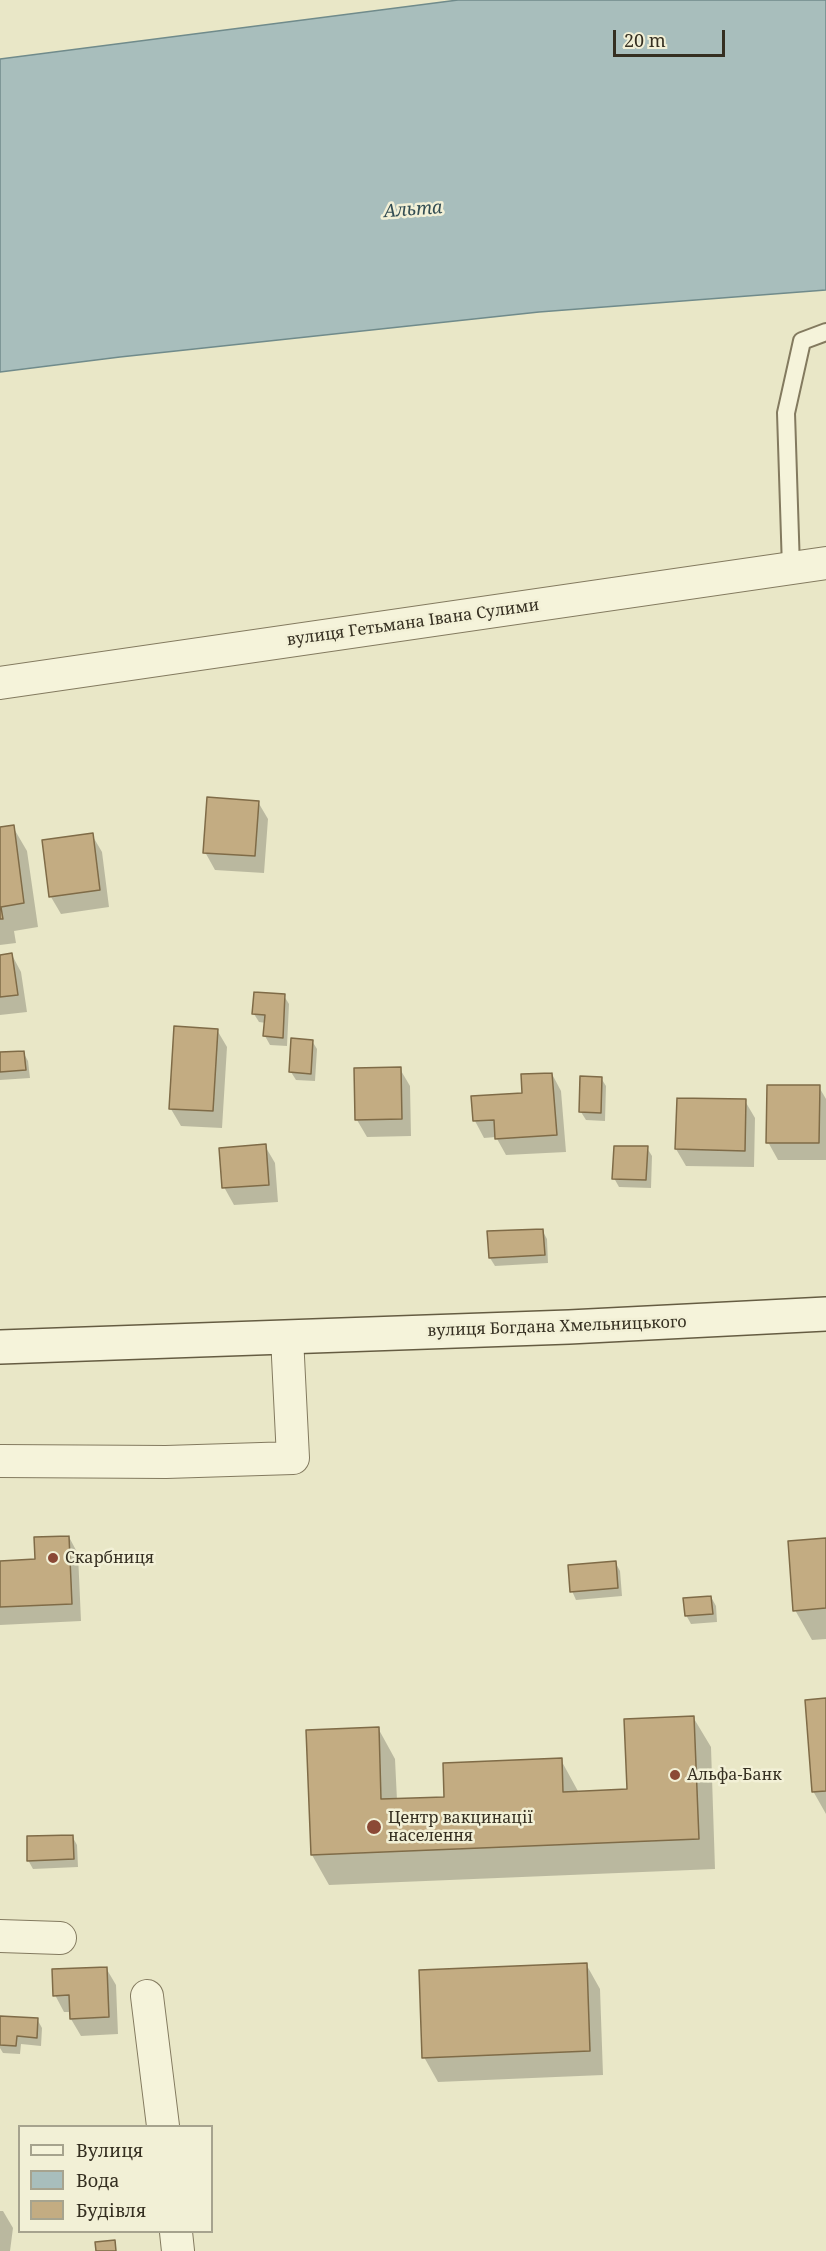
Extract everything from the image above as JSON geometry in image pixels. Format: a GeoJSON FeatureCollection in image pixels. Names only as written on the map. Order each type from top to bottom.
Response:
{"type":"FeatureCollection","features":[{"type":"Feature","properties":{"kind":"main road","name":"вулиця Богдана Хмельницького"},"geometry":{"type":"LineString","coordinates":[[0,1347],[569,1327],[826,1314]]}},
{"type":"Feature","properties":{"kind":"street","name":"вулиця Гетьмана Івана Сулими"},"geometry":{"type":"LineString","coordinates":[[0,683],[826,563]]}},
{"type":"Feature","properties":{"kind":"street"},"geometry":{"type":"LineString","coordinates":[[0,1461],[155,1462],[293,1458],[287,1337]]}},
{"type":"Feature","properties":{"kind":"street"},"geometry":{"type":"LineString","coordinates":[[0,1936],[60,1938]]}},
{"type":"Feature","properties":{"kind":"street"},"geometry":{"type":"LineString","coordinates":[[147,1996],[163,2125]]}},
{"type":"Feature","properties":{"kind":"street"},"geometry":{"type":"LineString","coordinates":[[176,2233],[178,2251]]}},
{"type":"Feature","properties":{"kind":"lane"},"geometry":{"type":"LineString","coordinates":[[791,568],[786,412],[801,341],[826,332]]}},
{"type":"Feature","properties":{"kind":"water","name":"Альта"},"geometry":{"type":"Polygon","coordinates":[[[458,0],[826,0],[826,290],[539,312],[0,372],[0,59],[458,0]]]}},
{"type":"Feature","properties":{"kind":"building"},"geometry":{"type":"Polygon","coordinates":[[[207,797],[259,801],[255,856],[203,853],[207,797]]]}},
{"type":"Feature","properties":{"kind":"building"},"geometry":{"type":"Polygon","coordinates":[[[14,825],[24,903],[1,907],[3,919],[0,919],[0,827],[14,825]]]}},
{"type":"Feature","properties":{"kind":"building"},"geometry":{"type":"Polygon","coordinates":[[[93,833],[100,890],[49,897],[42,840],[93,833]]]}},
{"type":"Feature","properties":{"kind":"building"},"geometry":{"type":"Polygon","coordinates":[[[12,953],[18,995],[0,997],[0,955],[12,953]]]}},
{"type":"Feature","properties":{"kind":"building"},"geometry":{"type":"Polygon","coordinates":[[[254,992],[285,994],[283,1038],[263,1036],[265,1015],[252,1014],[254,992]]]}},
{"type":"Feature","properties":{"kind":"building"},"geometry":{"type":"Polygon","coordinates":[[[174,1026],[218,1029],[213,1111],[169,1109],[174,1026]]]}},
{"type":"Feature","properties":{"kind":"building"},"geometry":{"type":"Polygon","coordinates":[[[291,1038],[313,1040],[311,1074],[289,1072],[291,1038]]]}},
{"type":"Feature","properties":{"kind":"building"},"geometry":{"type":"Polygon","coordinates":[[[24,1051],[26,1070],[0,1072],[0,1052],[24,1051]]]}},
{"type":"Feature","properties":{"kind":"building"},"geometry":{"type":"Polygon","coordinates":[[[401,1067],[402,1119],[355,1120],[354,1068],[401,1067]]]}},
{"type":"Feature","properties":{"kind":"building"},"geometry":{"type":"Polygon","coordinates":[[[552,1073],[557,1135],[495,1139],[494,1120],[473,1121],[471,1096],[522,1093],[521,1074],[552,1073]]]}},
{"type":"Feature","properties":{"kind":"building"},"geometry":{"type":"Polygon","coordinates":[[[580,1076],[602,1077],[601,1113],[579,1112],[580,1076]]]}},
{"type":"Feature","properties":{"kind":"building"},"geometry":{"type":"Polygon","coordinates":[[[767,1085],[820,1085],[819,1143],[766,1143],[767,1085]]]}},
{"type":"Feature","properties":{"kind":"building"},"geometry":{"type":"Polygon","coordinates":[[[677,1098],[746,1099],[745,1151],[675,1149],[677,1098]]]}},
{"type":"Feature","properties":{"kind":"building"},"geometry":{"type":"Polygon","coordinates":[[[266,1144],[269,1185],[222,1188],[219,1148],[266,1144]]]}},
{"type":"Feature","properties":{"kind":"building"},"geometry":{"type":"Polygon","coordinates":[[[614,1146],[648,1146],[646,1180],[612,1179],[614,1146]]]}},
{"type":"Feature","properties":{"kind":"building"},"geometry":{"type":"Polygon","coordinates":[[[543,1229],[545,1255],[489,1258],[487,1231],[543,1229]]]}},
{"type":"Feature","properties":{"kind":"building"},"geometry":{"type":"Polygon","coordinates":[[[69,1536],[72,1604],[0,1607],[0,1561],[35,1559],[34,1537],[69,1536]]]}},
{"type":"Feature","properties":{"kind":"building"},"geometry":{"type":"Polygon","coordinates":[[[826,1538],[826,1608],[793,1611],[788,1541],[826,1538]]]}},
{"type":"Feature","properties":{"kind":"building"},"geometry":{"type":"Polygon","coordinates":[[[616,1561],[618,1588],[570,1592],[568,1565],[616,1561]]]}},
{"type":"Feature","properties":{"kind":"building"},"geometry":{"type":"Polygon","coordinates":[[[711,1596],[713,1614],[685,1616],[683,1598],[711,1596]]]}},
{"type":"Feature","properties":{"kind":"building"},"geometry":{"type":"Polygon","coordinates":[[[826,1698],[826,1791],[812,1792],[805,1700],[826,1698]]]}},
{"type":"Feature","properties":{"kind":"building"},"geometry":{"type":"Polygon","coordinates":[[[694,1716],[699,1839],[311,1855],[306,1730],[379,1727],[381,1799],[444,1797],[443,1763],[562,1758],[563,1792],[627,1789],[624,1719],[694,1716]]]}},
{"type":"Feature","properties":{"kind":"building"},"geometry":{"type":"Polygon","coordinates":[[[73,1835],[74,1859],[27,1861],[27,1836],[73,1835]]]}},
{"type":"Feature","properties":{"kind":"building"},"geometry":{"type":"Polygon","coordinates":[[[587,1963],[590,2051],[422,2058],[419,1970],[587,1963]]]}},
{"type":"Feature","properties":{"kind":"building"},"geometry":{"type":"Polygon","coordinates":[[[107,1967],[109,2017],[70,2019],[69,1995],[53,1996],[52,1969],[107,1967]]]}},
{"type":"Feature","properties":{"kind":"building"},"geometry":{"type":"Polygon","coordinates":[[[0,2016],[38,2018],[37,2038],[17,2036],[16,2046],[0,2045],[0,2016]]]}},
{"type":"Feature","properties":{"kind":"building"},"geometry":{"type":"Polygon","coordinates":[[[115,2240],[116,2251],[96,2251],[95,2242],[115,2240]]]}},
{"type":"Feature","properties":{"kind":"place","name":"Скарбниця"},"geometry":{"type":"Point","coordinates":[53,1558]}},
{"type":"Feature","properties":{"kind":"place","name":"Альфа-Банк"},"geometry":{"type":"Point","coordinates":[675,1775]}},
{"type":"Feature","properties":{"kind":"place","name":"Центр вакцинації населення"},"geometry":{"type":"Point","coordinates":[374,1827]}}]}
